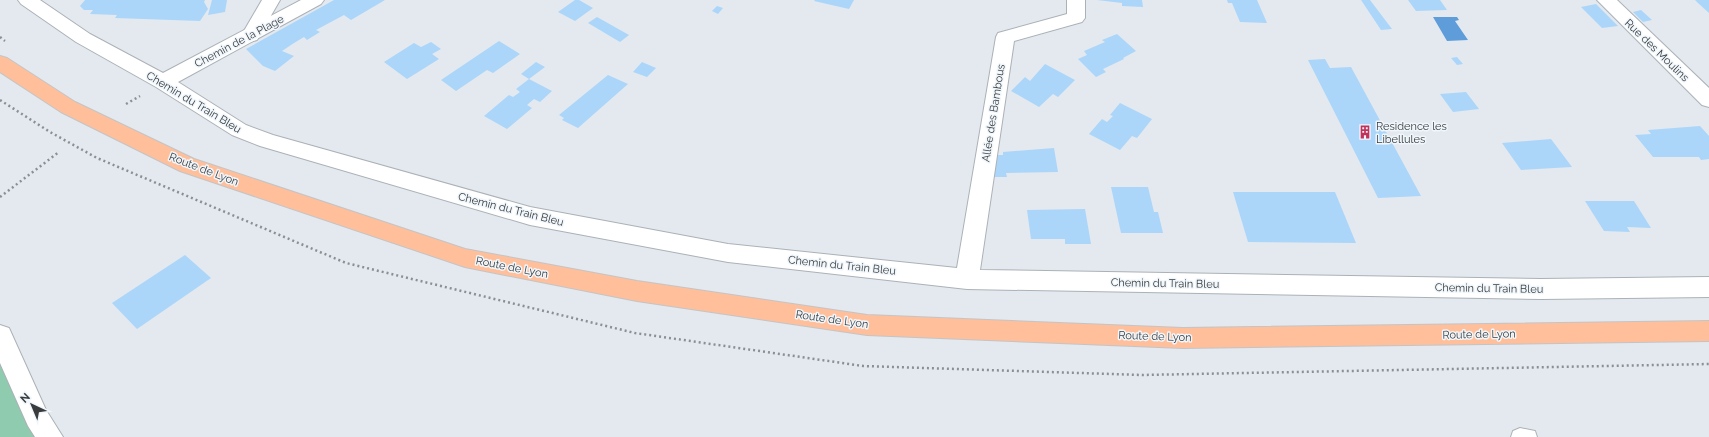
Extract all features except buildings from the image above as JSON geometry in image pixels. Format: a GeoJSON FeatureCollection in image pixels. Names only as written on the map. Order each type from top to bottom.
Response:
{"type":"FeatureCollection","features":[{"type":"Feature","properties":{"kind":"main road","name":"Route de Lyon"},"geometry":{"type":"LineString","coordinates":[[0,63],[68,107],[187,165],[465,258],[637,291],[867,325],[1183,338],[1709,331]]}},
{"type":"Feature","properties":{"kind":"street","name":"Chemin du Train Bleu"},"geometry":{"type":"LineString","coordinates":[[27,0],[82,38],[163,82],[239,130],[267,141],[530,216],[728,253],[967,279],[1541,289],[1709,287]]}},
{"type":"Feature","properties":{"kind":"street"},"geometry":{"type":"LineString","coordinates":[[250,36],[271,0]]}},
{"type":"Feature","properties":{"kind":"street","name":"Chemin de la Plage"},"geometry":{"type":"LineString","coordinates":[[163,82],[315,0]]}},
{"type":"Feature","properties":{"kind":"street","name":"Allée des Bambous"},"geometry":{"type":"LineString","coordinates":[[967,279],[1005,37],[1076,18],[1076,0]]}},
{"type":"Feature","properties":{"kind":"street","name":"Rue des Moulins"},"geometry":{"type":"LineString","coordinates":[[1606,0],[1709,100]]}},
{"type":"Feature","properties":{"kind":"street"},"geometry":{"type":"LineString","coordinates":[[4,345],[37,418],[50,437]]}},
{"type":"Feature","properties":{"kind":"lane"},"geometry":{"type":"LineString","coordinates":[[1520,437],[1528,437]]}},
{"type":"Feature","properties":{"kind":"path"},"geometry":{"type":"LineString","coordinates":[[0,197],[59,152]]}},
{"type":"Feature","properties":{"kind":"green space"},"geometry":{"type":"Polygon","coordinates":[[[0,359],[15,398],[41,437],[0,437],[0,359]]]}},
{"type":"Feature","properties":{"kind":"water"},"geometry":{"type":"Polygon","coordinates":[[[1433,17],[1457,17],[1459,20],[1455,21],[1468,40],[1447,41],[1433,17]]]}},
{"type":"Feature","properties":{"kind":"place","name":"Residence les Libellules"},"geometry":{"type":"Point","coordinates":[1365,132]}}]}
